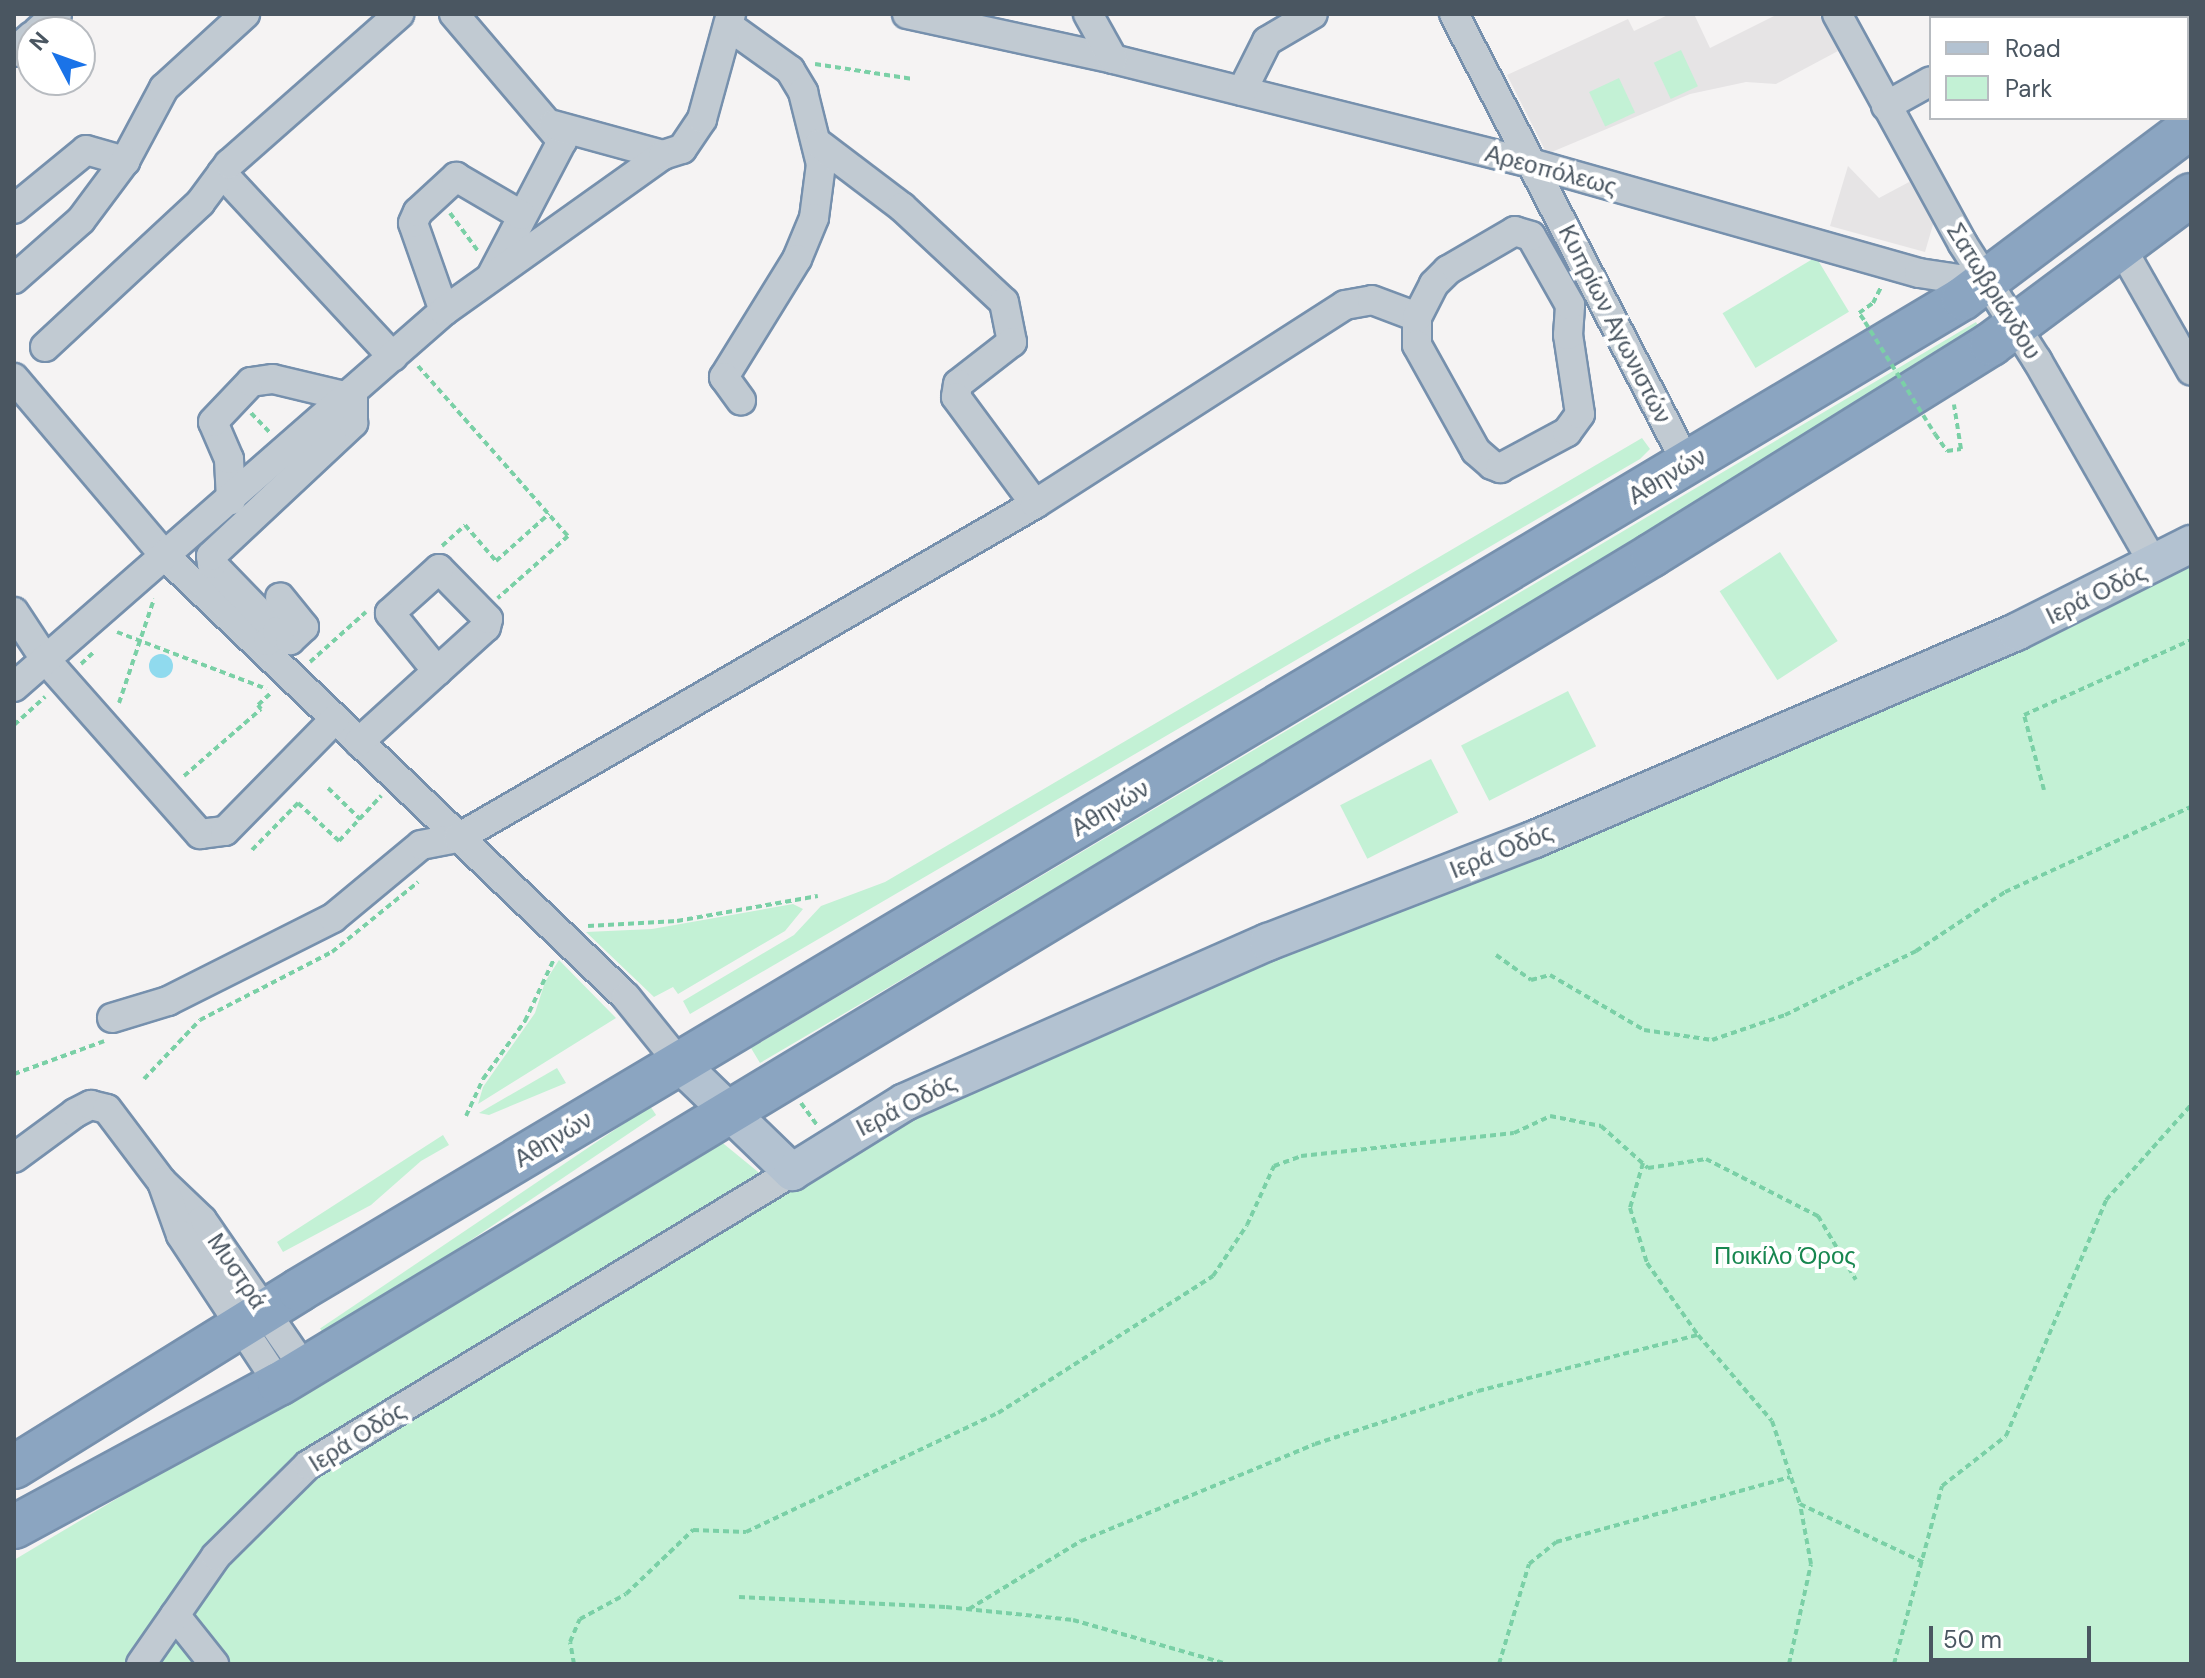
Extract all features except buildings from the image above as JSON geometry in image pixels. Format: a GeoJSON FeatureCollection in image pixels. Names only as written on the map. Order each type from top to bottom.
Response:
{"type":"FeatureCollection","features":[{"type":"Feature","properties":{"kind":"highway","name":"Αθηνών"},"geometry":{"type":"LineString","coordinates":[[14,1467],[253,1319],[1987,283],[2191,127]]}},
{"type":"Feature","properties":{"kind":"highway"},"geometry":{"type":"LineString","coordinates":[[14,1527],[291,1376],[1652,555],[2015,326],[2191,195]]}},
{"type":"Feature","properties":{"kind":"main road","name":"Ιερά Οδός"},"geometry":{"type":"LineString","coordinates":[[812,1158],[905,1102],[1268,942],[1535,839],[2077,605],[2155,566],[2191,544]]}},
{"type":"Feature","properties":{"kind":"main road"},"geometry":{"type":"LineString","coordinates":[[680,1064],[812,1158]]}},
{"type":"Feature","properties":{"kind":"street"},"geometry":{"type":"LineString","coordinates":[[14,279],[81,220],[125,161],[164,88],[245,14]]}},
{"type":"Feature","properties":{"kind":"street"},"geometry":{"type":"LineString","coordinates":[[45,347],[200,203],[222,173],[399,14]]}},
{"type":"Feature","properties":{"kind":"street"},"geometry":{"type":"LineString","coordinates":[[454,14],[553,125],[560,148],[521,215],[492,275]]}},
{"type":"Feature","properties":{"kind":"street","name":"Αρεοπόλεως"},"geometry":{"type":"LineString","coordinates":[[907,14],[1113,59],[1534,164],[1956,282],[1987,283]]}},
{"type":"Feature","properties":{"kind":"street"},"geometry":{"type":"LineString","coordinates":[[1088,14],[1113,59]]}},
{"type":"Feature","properties":{"kind":"street"},"geometry":{"type":"LineString","coordinates":[[1242,91],[1267,41],[1313,14]]}},
{"type":"Feature","properties":{"kind":"street","name":"Κυπρίων Αγωνιστών"},"geometry":{"type":"LineString","coordinates":[[1454,14],[1687,464]]}},
{"type":"Feature","properties":{"kind":"street","name":"Σατωβριάνδου"},"geometry":{"type":"LineString","coordinates":[[1837,14],[1987,283],[2155,566]]}},
{"type":"Feature","properties":{"kind":"street"},"geometry":{"type":"LineString","coordinates":[[14,687],[444,311],[663,155],[682,149],[693,137],[730,21],[790,70],[803,92],[819,144],[821,187],[814,218],[797,259],[753,322],[724,377],[741,400]]}},
{"type":"Feature","properties":{"kind":"street"},"geometry":{"type":"LineString","coordinates":[[1886,106],[1929,82]]}},
{"type":"Feature","properties":{"kind":"street"},"geometry":{"type":"LineString","coordinates":[[553,125],[663,155]]}},
{"type":"Feature","properties":{"kind":"street"},"geometry":{"type":"LineString","coordinates":[[819,144],[902,207],[1004,302],[1012,342],[958,384],[956,397],[1035,504]]}},
{"type":"Feature","properties":{"kind":"street"},"geometry":{"type":"LineString","coordinates":[[14,209],[86,150],[125,161]]}},
{"type":"Feature","properties":{"kind":"street"},"geometry":{"type":"LineString","coordinates":[[222,173],[398,353]]}},
{"type":"Feature","properties":{"kind":"street"},"geometry":{"type":"LineString","coordinates":[[444,311],[413,223],[456,177],[521,215]]}},
{"type":"Feature","properties":{"kind":"street"},"geometry":{"type":"LineString","coordinates":[[1515,231],[1531,236],[1570,305],[1568,335],[1580,414],[1567,432],[1500,468],[1492,465],[1476,451],[1417,345],[1417,317],[1434,284],[1448,270],[1515,231]]}},
{"type":"Feature","properties":{"kind":"street"},"geometry":{"type":"LineString","coordinates":[[2121,247],[2191,370]]}},
{"type":"Feature","properties":{"kind":"street"},"geometry":{"type":"LineString","coordinates":[[112,1018],[168,1001],[333,918],[421,845],[458,838],[1035,504],[1345,305],[1372,300],[1417,317]]}},
{"type":"Feature","properties":{"kind":"street"},"geometry":{"type":"LineString","coordinates":[[231,500],[229,459],[213,422],[236,397],[260,377],[350,394]]}},
{"type":"Feature","properties":{"kind":"street"},"geometry":{"type":"LineString","coordinates":[[14,378],[166,556],[270,639],[290,640],[305,623],[280,597]]}},
{"type":"Feature","properties":{"kind":"street"},"geometry":{"type":"LineString","coordinates":[[350,394],[353,423],[211,556],[212,564],[335,719],[626,997],[680,1064]]}},
{"type":"Feature","properties":{"kind":"street"},"geometry":{"type":"LineString","coordinates":[[14,612],[45,659],[200,834],[225,831],[335,719]]}},
{"type":"Feature","properties":{"kind":"street"},"geometry":{"type":"LineString","coordinates":[[14,646],[45,659]]}},
{"type":"Feature","properties":{"kind":"street"},"geometry":{"type":"LineString","coordinates":[[14,663],[45,659]]}},
{"type":"Feature","properties":{"kind":"street"},"geometry":{"type":"LineString","coordinates":[[359,742],[437,671]]}},
{"type":"Feature","properties":{"kind":"street","name":"Μυστρά"},"geometry":{"type":"LineString","coordinates":[[14,1158],[75,1113],[91,1105],[107,1109],[162,1182],[202,1220],[253,1319],[291,1376]]}},
{"type":"Feature","properties":{"kind":"street","name":"Ιερά Οδός"},"geometry":{"type":"LineString","coordinates":[[141,1664],[240,1528],[308,1465],[812,1158]]}},
{"type":"Feature","properties":{"kind":"street"},"geometry":{"type":"LineString","coordinates":[[175,1615],[214,1664]]}},
{"type":"Feature","properties":{"kind":"path"},"geometry":{"type":"LineString","coordinates":[[790,70],[818,65],[913,79]]}},
{"type":"Feature","properties":{"kind":"path"},"geometry":{"type":"LineString","coordinates":[[436,196],[492,275]]}},
{"type":"Feature","properties":{"kind":"path"},"geometry":{"type":"LineString","coordinates":[[1886,264],[1873,303],[1859,313],[1947,451],[1961,449],[1954,405],[1967,396]]}},
{"type":"Feature","properties":{"kind":"path"},"geometry":{"type":"LineString","coordinates":[[398,353],[568,536],[493,606]]}},
{"type":"Feature","properties":{"kind":"path"},"geometry":{"type":"LineString","coordinates":[[236,397],[287,451]]}},
{"type":"Feature","properties":{"kind":"path"},"geometry":{"type":"LineString","coordinates":[[119,703],[166,556]]}},
{"type":"Feature","properties":{"kind":"path"},"geometry":{"type":"LineString","coordinates":[[2044,790],[2024,715],[2191,640]]}},
{"type":"Feature","properties":{"kind":"path"},"geometry":{"type":"LineString","coordinates":[[184,776],[261,709],[258,705],[273,691]]}},
{"type":"Feature","properties":{"kind":"path"},"geometry":{"type":"LineString","coordinates":[[252,850],[298,803],[339,841],[397,779]]}},
{"type":"Feature","properties":{"kind":"path"},"geometry":{"type":"LineString","coordinates":[[328,788],[360,819]]}},
{"type":"Feature","properties":{"kind":"path"},"geometry":{"type":"LineString","coordinates":[[1496,955],[1531,980],[1550,975],[1644,1030],[1712,1040],[1785,1015],[1916,951],[2005,892],[2191,807]]}},
{"type":"Feature","properties":{"kind":"path"},"geometry":{"type":"LineString","coordinates":[[14,1074],[107,1040],[112,1018]]}},
{"type":"Feature","properties":{"kind":"path"},"geometry":{"type":"LineString","coordinates":[[795,1095],[812,1158]]}},
{"type":"Feature","properties":{"kind":"path"},"geometry":{"type":"LineString","coordinates":[[1894,1664],[1925,1563],[1942,1486],[2006,1436],[2106,1200],[2191,1105]]}},
{"type":"Feature","properties":{"kind":"path"},"geometry":{"type":"LineString","coordinates":[[574,1664],[570,1642],[580,1619],[626,1594],[693,1530],[746,1532],[998,1413],[1213,1276],[1247,1225],[1274,1166],[1301,1156],[1514,1133],[1550,1116],[1601,1126],[1648,1168],[1706,1159],[1818,1216],[1856,1280]]}},
{"type":"Feature","properties":{"kind":"path"},"geometry":{"type":"LineString","coordinates":[[1643,1163],[1630,1208],[1647,1263],[1698,1335],[1772,1421],[1800,1504],[1811,1564],[1789,1664]]}},
{"type":"Feature","properties":{"kind":"path"},"geometry":{"type":"LineString","coordinates":[[969,1609],[1081,1541],[1315,1444],[1478,1391],[1698,1335]]}},
{"type":"Feature","properties":{"kind":"path"},"geometry":{"type":"LineString","coordinates":[[1499,1664],[1529,1564],[1556,1542],[1790,1477]]}},
{"type":"Feature","properties":{"kind":"path"},"geometry":{"type":"LineString","coordinates":[[1800,1504],[1925,1563]]}},
{"type":"Feature","properties":{"kind":"path"},"geometry":{"type":"LineString","coordinates":[[739,1597],[969,1609],[1073,1620],[1227,1664]]}},
{"type":"Feature","properties":{"kind":"shaded area"},"geometry":{"type":"Polygon","coordinates":[[[1670,14],[1694,14],[1710,48],[1778,14],[1819,14],[1838,51],[1776,84],[1746,82],[1690,94],[1547,154],[1507,75],[1628,19],[1634,31],[1670,14]]]}},
{"type":"Feature","properties":{"kind":"shaded area"},"geometry":{"type":"Polygon","coordinates":[[[1848,166],[1879,198],[1911,181],[1937,211],[1925,252],[1830,226],[1848,166]]]}},
{"type":"Feature","properties":{"kind":"green space"},"geometry":{"type":"Polygon","coordinates":[[[1681,50],[1698,86],[1671,99],[1654,63],[1681,50]]]}},
{"type":"Feature","properties":{"kind":"green space"},"geometry":{"type":"Polygon","coordinates":[[[1619,78],[1635,112],[1605,126],[1589,92],[1619,78]]]}},
{"type":"Feature","properties":{"kind":"green space"},"geometry":{"type":"Polygon","coordinates":[[[1816,257],[1849,312],[1756,368],[1723,313],[1816,257]]]}},
{"type":"Feature","properties":{"kind":"green space"},"geometry":{"type":"Polygon","coordinates":[[[1976,322],[1981,331],[1701,499],[1669,528],[760,1063],[751,1048],[1976,322]]]}},
{"type":"Feature","properties":{"kind":"green space"},"geometry":{"type":"Polygon","coordinates":[[[1642,438],[1650,449],[1640,459],[690,1014],[683,1001],[794,935],[821,906],[885,882],[1642,438]]]}},
{"type":"Feature","properties":{"kind":"green space","name":"Ποικίλο Όρος"},"geometry":{"type":"Polygon","coordinates":[[[2191,544],[2191,1664],[14,1664],[14,1560],[719,1140],[773,1184],[813,1158],[2191,544]]]}},
{"type":"Feature","properties":{"kind":"green space"},"geometry":{"type":"Polygon","coordinates":[[[1780,552],[1838,641],[1777,680],[1720,591],[1780,552]]]}},
{"type":"Feature","properties":{"kind":"green space"},"geometry":{"type":"Polygon","coordinates":[[[1568,691],[1596,746],[1489,801],[1461,745],[1568,691]]]}},
{"type":"Feature","properties":{"kind":"green space"},"geometry":{"type":"Polygon","coordinates":[[[1431,759],[1458,812],[1367,859],[1340,805],[1431,759]]]}},
{"type":"Feature","properties":{"kind":"green space"},"geometry":{"type":"Polygon","coordinates":[[[793,904],[803,909],[785,931],[678,994],[673,987],[654,997],[586,932],[652,929],[793,904]]]}},
{"type":"Feature","properties":{"kind":"green space"},"geometry":{"type":"Polygon","coordinates":[[[559,960],[616,1018],[478,1104],[483,1087],[535,1013],[545,982],[559,960]]]}},
{"type":"Feature","properties":{"kind":"green space"},"geometry":{"type":"Polygon","coordinates":[[[557,1068],[566,1083],[489,1115],[479,1113],[557,1068]]]}},
{"type":"Feature","properties":{"kind":"green space"},"geometry":{"type":"Polygon","coordinates":[[[650,1106],[656,1115],[326,1338],[320,1329],[650,1106]]]}},
{"type":"Feature","properties":{"kind":"green space"},"geometry":{"type":"Polygon","coordinates":[[[443,1135],[449,1145],[421,1161],[371,1205],[283,1252],[277,1242],[443,1135]]]}},
{"type":"Feature","properties":{"kind":"water"},"geometry":{"type":"Polygon","coordinates":[[[161,654],[169,658],[173,666],[169,674],[161,678],[153,674],[149,666],[153,658],[161,654]]]}}]}
